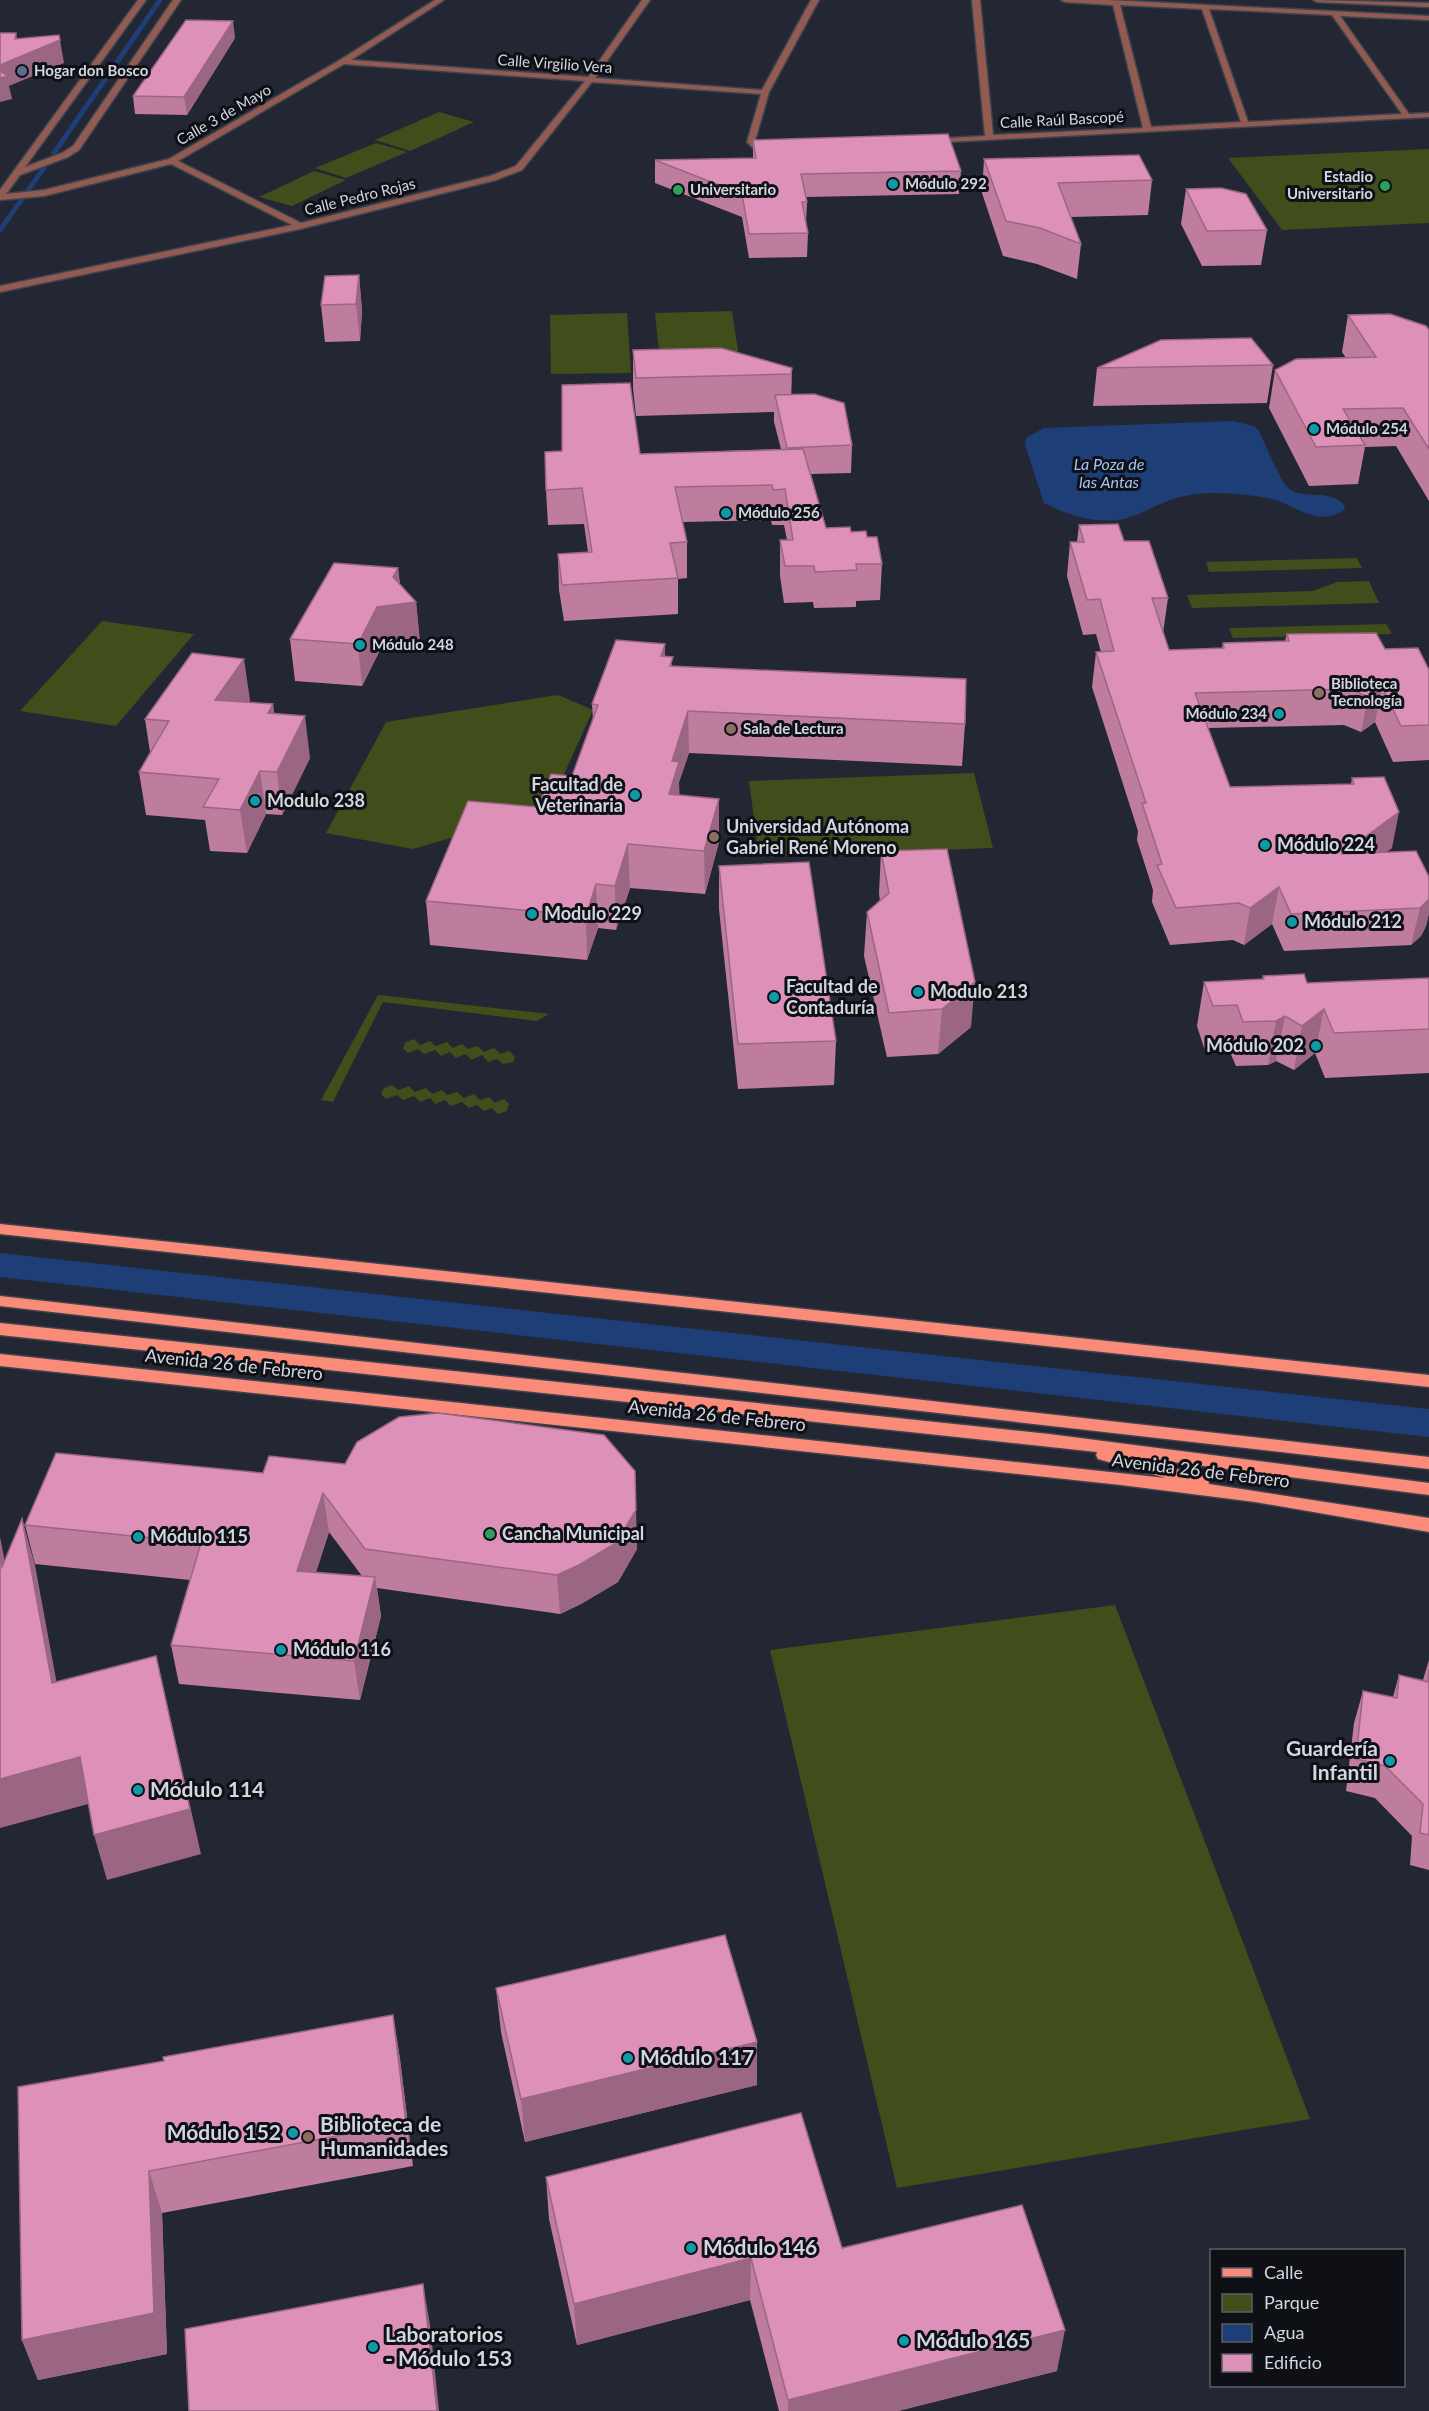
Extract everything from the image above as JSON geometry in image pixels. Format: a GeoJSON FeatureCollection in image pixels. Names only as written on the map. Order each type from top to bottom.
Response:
{"type":"FeatureCollection","features":[{"type":"Feature","properties":{"kind":"main road"},"geometry":{"type":"LineString","coordinates":[[0,1229],[1429,1381]]}},
{"type":"Feature","properties":{"kind":"main road","name":"Avenida 26 de Febrero"},"geometry":{"type":"LineString","coordinates":[[0,1301],[1429,1463]]}},
{"type":"Feature","properties":{"kind":"main road","name":"Avenida 26 de Febrero"},"geometry":{"type":"LineString","coordinates":[[0,1329],[1049,1440],[1429,1489]]}},
{"type":"Feature","properties":{"kind":"main road","name":"Avenida 26 de Febrero"},"geometry":{"type":"LineString","coordinates":[[0,1360],[750,1439],[1255,1496],[1429,1525]]}},
{"type":"Feature","properties":{"kind":"main road"},"geometry":{"type":"LineString","coordinates":[[1049,1440],[1255,1496]]}},
{"type":"Feature","properties":{"kind":"street"},"geometry":{"type":"LineString","coordinates":[[0,197],[142,0]]}},
{"type":"Feature","properties":{"kind":"street"},"geometry":{"type":"LineString","coordinates":[[17,173],[65,155],[76,148],[177,0]]}},
{"type":"Feature","properties":{"kind":"street","name":"Calle 3 de Mayo"},"geometry":{"type":"LineString","coordinates":[[0,197],[28,196],[172,160],[343,62],[440,0]]}},
{"type":"Feature","properties":{"kind":"street","name":"Calle Pedro Rojas"},"geometry":{"type":"LineString","coordinates":[[0,289],[300,226],[493,178],[519,168],[591,80],[646,0]]}},
{"type":"Feature","properties":{"kind":"street"},"geometry":{"type":"LineString","coordinates":[[786,148],[757,147],[751,142],[765,92],[815,0]]}},
{"type":"Feature","properties":{"kind":"street"},"geometry":{"type":"LineString","coordinates":[[975,0],[989,138]]}},
{"type":"Feature","properties":{"kind":"street"},"geometry":{"type":"LineString","coordinates":[[1065,0],[1429,18]]}},
{"type":"Feature","properties":{"kind":"street"},"geometry":{"type":"LineString","coordinates":[[1317,0],[1429,5]]}},
{"type":"Feature","properties":{"kind":"street"},"geometry":{"type":"LineString","coordinates":[[1116,3],[1147,129]]}},
{"type":"Feature","properties":{"kind":"street"},"geometry":{"type":"LineString","coordinates":[[1205,7],[1245,124]]}},
{"type":"Feature","properties":{"kind":"street"},"geometry":{"type":"LineString","coordinates":[[1334,13],[1407,116]]}},
{"type":"Feature","properties":{"kind":"street","name":"Calle Virgilio Vera"},"geometry":{"type":"LineString","coordinates":[[343,62],[765,92]]}},
{"type":"Feature","properties":{"kind":"street","name":"Calle Raúl Bascopé"},"geometry":{"type":"LineString","coordinates":[[917,141],[1429,115]]}},
{"type":"Feature","properties":{"kind":"street"},"geometry":{"type":"LineString","coordinates":[[172,160],[300,226]]}},
{"type":"Feature","properties":{"kind":"green space"},"geometry":{"type":"Polygon","coordinates":[[[439,112],[474,122],[410,151],[375,140],[439,112]]]}},
{"type":"Feature","properties":{"kind":"green space"},"geometry":{"type":"Polygon","coordinates":[[[376,143],[407,152],[346,178],[315,168],[376,143]]]}},
{"type":"Feature","properties":{"kind":"green space"},"geometry":{"type":"Polygon","coordinates":[[[1429,149],[1429,223],[1282,230],[1228,158],[1429,149]]]}},
{"type":"Feature","properties":{"kind":"green space"},"geometry":{"type":"Polygon","coordinates":[[[314,171],[346,180],[292,206],[259,197],[314,171]]]}},
{"type":"Feature","properties":{"kind":"green space"},"geometry":{"type":"Polygon","coordinates":[[[732,311],[741,370],[661,372],[655,313],[732,311]]]}},
{"type":"Feature","properties":{"kind":"green space"},"geometry":{"type":"Polygon","coordinates":[[[627,313],[631,373],[551,374],[550,315],[627,313]]]}},
{"type":"Feature","properties":{"kind":"green space"},"geometry":{"type":"Polygon","coordinates":[[[1357,558],[1362,568],[1209,572],[1206,562],[1357,558]]]}},
{"type":"Feature","properties":{"kind":"green space"},"geometry":{"type":"Polygon","coordinates":[[[1369,581],[1379,603],[1192,608],[1187,595],[1313,591],[1337,582],[1369,581]]]}},
{"type":"Feature","properties":{"kind":"green space"},"geometry":{"type":"Polygon","coordinates":[[[102,621],[194,634],[116,726],[20,711],[102,621]]]}},
{"type":"Feature","properties":{"kind":"green space"},"geometry":{"type":"Polygon","coordinates":[[[1386,624],[1392,634],[1233,638],[1229,628],[1386,624]]]}},
{"type":"Feature","properties":{"kind":"green space"},"geometry":{"type":"Polygon","coordinates":[[[558,695],[593,710],[533,843],[451,838],[413,849],[326,833],[386,722],[558,695]]]}},
{"type":"Feature","properties":{"kind":"green space"},"geometry":{"type":"Polygon","coordinates":[[[974,773],[993,848],[759,857],[749,781],[974,773]]]}},
{"type":"Feature","properties":{"kind":"green space"},"geometry":{"type":"Polygon","coordinates":[[[378,995],[549,1014],[537,1021],[383,1002],[333,1102],[321,1100],[378,995]]]}},
{"type":"Feature","properties":{"kind":"green space"},"geometry":{"type":"Polygon","coordinates":[[[414,1039],[420,1045],[430,1041],[436,1046],[447,1042],[453,1048],[462,1044],[468,1049],[477,1046],[484,1052],[494,1048],[500,1054],[509,1051],[515,1057],[513,1062],[503,1064],[497,1059],[488,1062],[482,1055],[471,1060],[466,1054],[456,1058],[450,1052],[441,1056],[435,1050],[424,1054],[418,1049],[408,1053],[403,1048],[406,1042],[414,1039]]]}},
{"type":"Feature","properties":{"kind":"green space"},"geometry":{"type":"Polygon","coordinates":[[[392,1085],[398,1090],[409,1086],[415,1092],[426,1088],[432,1094],[442,1090],[447,1095],[457,1092],[464,1098],[474,1094],[480,1100],[489,1097],[495,1103],[504,1099],[509,1104],[507,1111],[498,1114],[492,1108],[484,1111],[477,1105],[469,1108],[462,1102],[451,1106],[445,1100],[435,1104],[430,1098],[420,1102],[414,1096],[403,1100],[397,1095],[386,1099],[381,1094],[384,1088],[392,1085]]]}},
{"type":"Feature","properties":{"kind":"green space"},"geometry":{"type":"Polygon","coordinates":[[[1115,1605],[1310,2119],[897,2188],[770,1650],[1115,1605]]]}},
{"type":"Feature","properties":{"kind":"water","name":"La Poza de las Antas"},"geometry":{"type":"Polygon","coordinates":[[[1233,421],[1254,426],[1259,431],[1287,487],[1299,493],[1323,495],[1339,500],[1345,506],[1344,510],[1325,517],[1315,516],[1276,500],[1212,493],[1173,499],[1138,514],[1114,521],[1083,518],[1044,503],[1025,445],[1026,438],[1044,428],[1233,421]]]}},
{"type":"Feature","properties":{"kind":"building"},"geometry":{"type":"Polygon","coordinates":[[[186,20],[233,21],[184,97],[133,96],[186,20]]]}},
{"type":"Feature","properties":{"kind":"building"},"geometry":{"type":"Polygon","coordinates":[[[0,33],[16,33],[15,39],[59,35],[60,40],[0,65],[0,33]]]}},
{"type":"Feature","properties":{"kind":"building"},"geometry":{"type":"Polygon","coordinates":[[[0,71],[8,76],[0,78],[0,71]]]}},
{"type":"Feature","properties":{"kind":"building"},"geometry":{"type":"Polygon","coordinates":[[[948,134],[961,171],[801,174],[807,202],[802,202],[808,233],[749,234],[742,194],[655,160],[756,158],[753,140],[948,134]]]}},
{"type":"Feature","properties":{"kind":"building"},"geometry":{"type":"Polygon","coordinates":[[[1139,155],[1152,180],[1058,183],[1081,244],[1040,228],[1006,221],[984,159],[1139,155]]]}},
{"type":"Feature","properties":{"kind":"building"},"geometry":{"type":"Polygon","coordinates":[[[1221,188],[1246,194],[1267,230],[1207,231],[1186,189],[1221,188]]]}},
{"type":"Feature","properties":{"kind":"building"},"geometry":{"type":"Polygon","coordinates":[[[359,275],[356,304],[321,305],[325,276],[359,275]]]}},
{"type":"Feature","properties":{"kind":"building"},"geometry":{"type":"Polygon","coordinates":[[[1390,314],[1426,326],[1429,330],[1429,449],[1403,408],[1343,409],[1365,445],[1316,447],[1275,370],[1296,359],[1376,357],[1348,315],[1390,314]]]}},
{"type":"Feature","properties":{"kind":"building"},"geometry":{"type":"Polygon","coordinates":[[[1251,338],[1273,365],[1097,368],[1161,340],[1251,338]]]}},
{"type":"Feature","properties":{"kind":"building"},"geometry":{"type":"Polygon","coordinates":[[[721,348],[792,368],[791,374],[636,378],[633,350],[721,348]]]}},
{"type":"Feature","properties":{"kind":"building"},"geometry":{"type":"Polygon","coordinates":[[[630,383],[640,454],[803,449],[826,528],[850,527],[851,532],[866,531],[867,537],[877,537],[882,564],[856,564],[857,570],[815,572],[814,566],[785,566],[780,540],[793,540],[785,489],[773,490],[772,485],[675,487],[687,542],[670,543],[678,578],[562,585],[558,554],[592,552],[582,488],[546,490],[545,452],[562,451],[562,385],[630,383]]]}},
{"type":"Feature","properties":{"kind":"building"},"geometry":{"type":"Polygon","coordinates":[[[814,394],[844,403],[852,445],[787,448],[775,395],[814,394]]]}},
{"type":"Feature","properties":{"kind":"building"},"geometry":{"type":"Polygon","coordinates":[[[1118,524],[1124,541],[1149,541],[1168,598],[1152,598],[1169,650],[1224,648],[1223,643],[1289,641],[1287,634],[1376,633],[1385,649],[1418,648],[1429,670],[1429,725],[1401,726],[1382,687],[1368,697],[1351,689],[1195,693],[1230,787],[1354,784],[1352,778],[1384,777],[1399,812],[1342,854],[1416,851],[1429,877],[1429,899],[1420,908],[1291,914],[1279,887],[1250,908],[1239,903],[1176,908],[1157,865],[1162,864],[1142,803],[1146,803],[1096,652],[1114,651],[1100,599],[1087,600],[1070,542],[1084,542],[1079,525],[1118,524]]]}},
{"type":"Feature","properties":{"kind":"building"},"geometry":{"type":"Polygon","coordinates":[[[334,563],[398,568],[393,577],[416,602],[377,607],[358,644],[290,639],[334,563]]]}},
{"type":"Feature","properties":{"kind":"building"},"geometry":{"type":"Polygon","coordinates":[[[616,640],[665,644],[661,656],[673,657],[670,666],[966,679],[965,724],[688,711],[672,761],[679,762],[669,794],[719,799],[704,851],[628,844],[615,886],[596,884],[586,916],[426,901],[468,801],[538,807],[551,774],[572,776],[598,705],[592,704],[616,640]]]}},
{"type":"Feature","properties":{"kind":"building"},"geometry":{"type":"Polygon","coordinates":[[[192,653],[244,659],[215,700],[273,704],[268,713],[305,716],[277,772],[260,771],[240,810],[203,807],[219,779],[139,772],[169,721],[145,719],[192,653]]]}},
{"type":"Feature","properties":{"kind":"building","name":"Modulo 213"},"geometry":{"type":"Polygon","coordinates":[[[947,849],[975,982],[942,1009],[889,1013],[867,912],[889,893],[881,851],[947,849]]]}},
{"type":"Feature","properties":{"kind":"building","name":"Facultad de Contaduría"},"geometry":{"type":"Polygon","coordinates":[[[809,862],[836,1041],[738,1044],[719,866],[809,862]]]}},
{"type":"Feature","properties":{"kind":"building"},"geometry":{"type":"Polygon","coordinates":[[[1304,974],[1307,983],[1429,978],[1429,1029],[1334,1033],[1324,1009],[1302,1026],[1285,1016],[1276,1021],[1243,1022],[1237,1005],[1213,1006],[1204,982],[1304,974]]]}},
{"type":"Feature","properties":{"kind":"building"},"geometry":{"type":"Polygon","coordinates":[[[438,1413],[604,1435],[635,1471],[636,1510],[616,1543],[557,1575],[365,1549],[323,1493],[297,1571],[375,1577],[354,1661],[171,1645],[201,1543],[25,1525],[56,1453],[263,1473],[269,1456],[345,1464],[357,1442],[399,1417],[438,1413]]]}},
{"type":"Feature","properties":{"kind":"building"},"geometry":{"type":"Polygon","coordinates":[[[22,1519],[52,1683],[156,1656],[190,1809],[94,1835],[80,1757],[0,1779],[0,1557],[2,1567],[22,1519]]]}},
{"type":"Feature","properties":{"kind":"building"},"geometry":{"type":"Polygon","coordinates":[[[1429,1669],[1429,1835],[1420,1833],[1423,1804],[1385,1766],[1356,1759],[1363,1691],[1397,1698],[1399,1675],[1428,1682],[1429,1669]]]}},
{"type":"Feature","properties":{"kind":"building"},"geometry":{"type":"Polygon","coordinates":[[[725,1935],[757,2042],[521,2099],[496,1988],[725,1935]]]}},
{"type":"Feature","properties":{"kind":"building"},"geometry":{"type":"Polygon","coordinates":[[[393,2015],[406,2123],[149,2171],[154,2313],[22,2340],[18,2087],[164,2061],[163,2057],[393,2015]]]}},
{"type":"Feature","properties":{"kind":"building"},"geometry":{"type":"Polygon","coordinates":[[[801,2113],[842,2248],[1022,2205],[1065,2330],[788,2400],[751,2258],[574,2304],[546,2177],[801,2113]]]}},
{"type":"Feature","properties":{"kind":"building"},"geometry":{"type":"Polygon","coordinates":[[[423,2284],[437,2411],[189,2411],[185,2329],[423,2284]]]}},
{"type":"Feature","properties":{"kind":"waterway"},"geometry":{"type":"LineString","coordinates":[[54,153],[160,0]]}},
{"type":"Feature","properties":{"kind":"waterway"},"geometry":{"type":"LineString","coordinates":[[0,230],[44,168]]}},
{"type":"Feature","properties":{"kind":"waterway"},"geometry":{"type":"LineString","coordinates":[[0,1265],[1429,1423]]}},
{"type":"Feature","properties":{"kind":"place","name":"Hogar don Bosco"},"geometry":{"type":"Point","coordinates":[22,71]}},
{"type":"Feature","properties":{"kind":"place","name":"Módulo 292"},"geometry":{"type":"Point","coordinates":[893,184]}},
{"type":"Feature","properties":{"kind":"place","name":"Estadio Universitario"},"geometry":{"type":"Point","coordinates":[1385,186]}},
{"type":"Feature","properties":{"kind":"place","name":"Universitario"},"geometry":{"type":"Point","coordinates":[678,190]}},
{"type":"Feature","properties":{"kind":"place","name":"Módulo 254"},"geometry":{"type":"Point","coordinates":[1314,429]}},
{"type":"Feature","properties":{"kind":"place","name":"Módulo 256"},"geometry":{"type":"Point","coordinates":[726,513]}},
{"type":"Feature","properties":{"kind":"place","name":"Módulo 248"},"geometry":{"type":"Point","coordinates":[360,645]}},
{"type":"Feature","properties":{"kind":"place","name":"Biblioteca Tecnología"},"geometry":{"type":"Point","coordinates":[1319,693]}},
{"type":"Feature","properties":{"kind":"place","name":"Módulo 234"},"geometry":{"type":"Point","coordinates":[1279,714]}},
{"type":"Feature","properties":{"kind":"place","name":"Sala de Lectura"},"geometry":{"type":"Point","coordinates":[731,729]}},
{"type":"Feature","properties":{"kind":"place","name":"Facultad de Veterinaria"},"geometry":{"type":"Point","coordinates":[635,795]}},
{"type":"Feature","properties":{"kind":"place","name":"Modulo 238"},"geometry":{"type":"Point","coordinates":[255,801]}},
{"type":"Feature","properties":{"kind":"place","name":"Universidad Autónoma Gabriel René Moreno"},"geometry":{"type":"Point","coordinates":[714,837]}},
{"type":"Feature","properties":{"kind":"place","name":"Módulo 224"},"geometry":{"type":"Point","coordinates":[1265,845]}},
{"type":"Feature","properties":{"kind":"place","name":"Modulo 229"},"geometry":{"type":"Point","coordinates":[532,914]}},
{"type":"Feature","properties":{"kind":"place","name":"Módulo 212"},"geometry":{"type":"Point","coordinates":[1292,922]}},
{"type":"Feature","properties":{"kind":"place","name":"Modulo 213"},"geometry":{"type":"Point","coordinates":[918,992]}},
{"type":"Feature","properties":{"kind":"place","name":"Facultad de Contaduría"},"geometry":{"type":"Point","coordinates":[774,997]}},
{"type":"Feature","properties":{"kind":"place","name":"Módulo 202"},"geometry":{"type":"Point","coordinates":[1316,1046]}},
{"type":"Feature","properties":{"kind":"place","name":"Cancha Municipal"},"geometry":{"type":"Point","coordinates":[490,1534]}},
{"type":"Feature","properties":{"kind":"place","name":"Módulo 115"},"geometry":{"type":"Point","coordinates":[138,1537]}},
{"type":"Feature","properties":{"kind":"place","name":"Módulo 116"},"geometry":{"type":"Point","coordinates":[281,1650]}},
{"type":"Feature","properties":{"kind":"place","name":"Guardería Infantil"},"geometry":{"type":"Point","coordinates":[1390,1761]}},
{"type":"Feature","properties":{"kind":"place","name":"Módulo 114"},"geometry":{"type":"Point","coordinates":[138,1790]}},
{"type":"Feature","properties":{"kind":"place","name":"Módulo 117"},"geometry":{"type":"Point","coordinates":[628,2058]}},
{"type":"Feature","properties":{"kind":"place","name":"Módulo 152"},"geometry":{"type":"Point","coordinates":[293,2133]}},
{"type":"Feature","properties":{"kind":"place","name":"Biblioteca de Humanidades"},"geometry":{"type":"Point","coordinates":[308,2137]}},
{"type":"Feature","properties":{"kind":"place","name":"Módulo 146"},"geometry":{"type":"Point","coordinates":[691,2248]}},
{"type":"Feature","properties":{"kind":"place","name":"Módulo 165"},"geometry":{"type":"Point","coordinates":[904,2341]}},
{"type":"Feature","properties":{"kind":"place","name":"Laboratorios - Módulo 153"},"geometry":{"type":"Point","coordinates":[373,2347]}}]}
